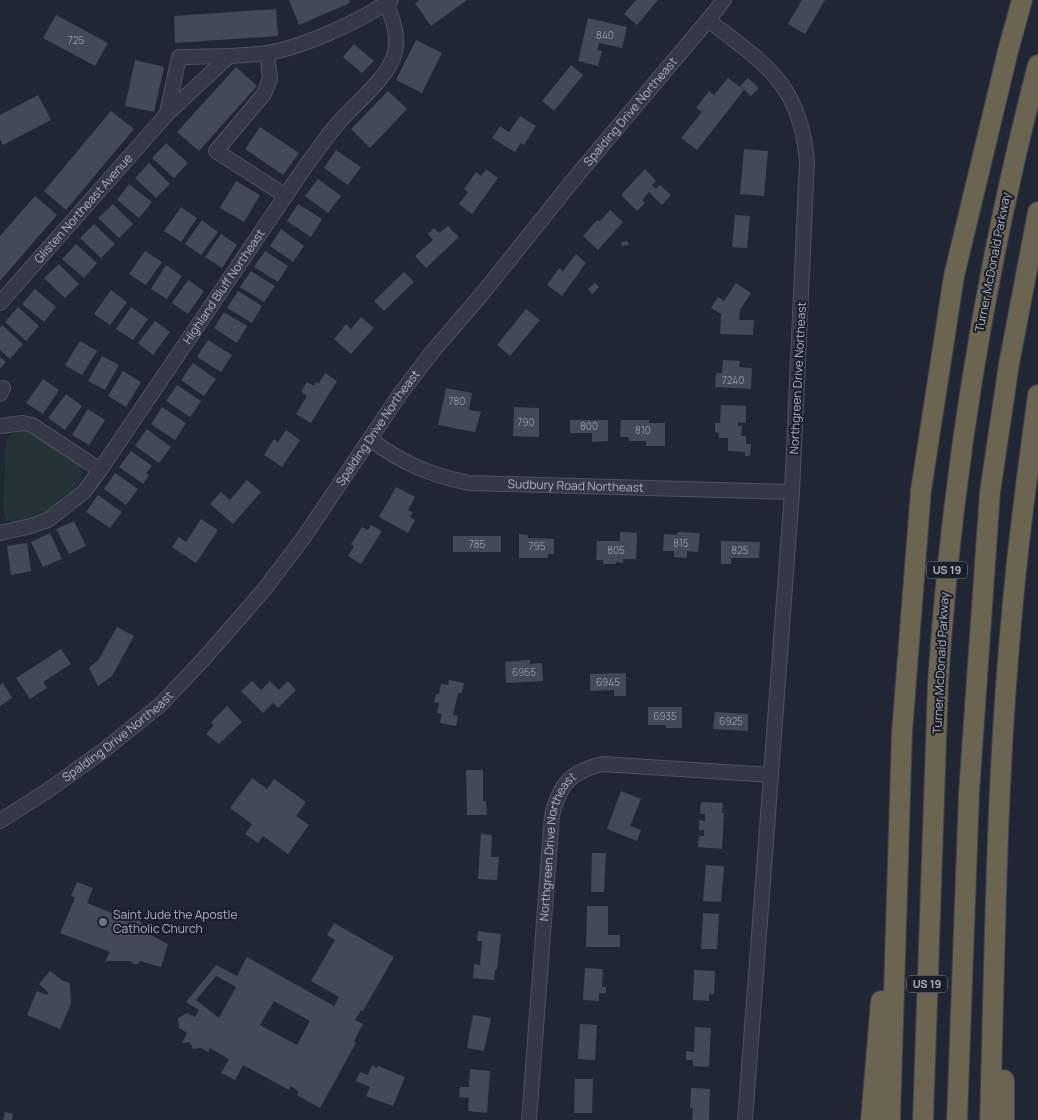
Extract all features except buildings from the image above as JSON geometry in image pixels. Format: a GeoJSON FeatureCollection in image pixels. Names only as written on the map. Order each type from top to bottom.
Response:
{"type":"FeatureCollection","features":[{"type":"Feature","properties":{"kind":"highway"},"geometry":{"type":"LineString","coordinates":[[890,1120],[902,732],[921,490],[954,276],[1022,0]]}},
{"type":"Feature","properties":{"kind":"highway","name":"Turner McDonald Parkway"},"geometry":{"type":"LineString","coordinates":[[922,1120],[938,683],[948,553],[964,422],[986,294],[1011,176],[1038,65]]}},
{"type":"Feature","properties":{"kind":"highway","name":"US 19"},"geometry":{"type":"LineString","coordinates":[[957,1120],[969,793],[990,492],[1009,364],[1038,212]]}},
{"type":"Feature","properties":{"kind":"highway"},"geometry":{"type":"LineString","coordinates":[[990,1120],[1000,797],[1012,614],[1025,489],[1038,395]]}},
{"type":"Feature","properties":{"kind":"highway"},"geometry":{"type":"LineString","coordinates":[[871,1120],[890,904],[897,855]]}},
{"type":"Feature","properties":{"kind":"highway"},"geometry":{"type":"LineString","coordinates":[[995,949],[1002,980],[1004,1120]]}},
{"type":"Feature","properties":{"kind":"street","name":"Spalding Drive Northeast"},"geometry":{"type":"LineString","coordinates":[[0,821],[47,792],[104,750],[160,704],[263,591],[304,537],[400,394],[433,351],[724,0]]}},
{"type":"Feature","properties":{"kind":"street","name":"Glisten Northeast Avenue"},"geometry":{"type":"LineString","coordinates":[[167,114],[179,57],[267,53],[295,46],[340,28],[386,1]]}},
{"type":"Feature","properties":{"kind":"street","name":"Highland Bluff Northeast"},"geometry":{"type":"LineString","coordinates":[[0,533],[48,520],[84,492],[100,470],[307,164],[338,123],[389,67],[394,58],[397,41],[386,1]]}},
{"type":"Feature","properties":{"kind":"street","name":"Northgreen Drive Northeast"},"geometry":{"type":"LineString","coordinates":[[708,20],[760,61],[778,78],[796,106],[805,138],[807,161],[792,492],[746,1120]]}},
{"type":"Feature","properties":{"kind":"street"},"geometry":{"type":"LineString","coordinates":[[267,53],[270,79],[264,94],[216,151],[286,196]]}},
{"type":"Feature","properties":{"kind":"street","name":"Glisten Northeast Avenue"},"geometry":{"type":"LineString","coordinates":[[0,304],[167,114],[229,56]]}},
{"type":"Feature","properties":{"kind":"street"},"geometry":{"type":"LineString","coordinates":[[0,426],[23,423],[32,425],[100,470]]}},
{"type":"Feature","properties":{"kind":"street","name":"Sudbury Road Northeast"},"geometry":{"type":"LineString","coordinates":[[370,439],[391,455],[415,467],[442,477],[469,483],[792,492]]}},
{"type":"Feature","properties":{"kind":"street","name":"Northgreen Drive Northeast"},"geometry":{"type":"LineString","coordinates":[[529,1120],[552,815],[557,796],[564,785],[575,775],[588,768],[602,764],[771,775]]}},
{"type":"Feature","properties":{"kind":"shaded area"},"geometry":{"type":"Polygon","coordinates":[[[15,431],[33,432],[78,463],[82,471],[81,480],[66,498],[35,519],[15,524],[6,519],[3,510],[6,440],[15,431]]]}},
{"type":"Feature","properties":{"kind":"place","name":"Saint Jude the Apostle Catholic Church"},"geometry":{"type":"Point","coordinates":[103,922]}}]}
